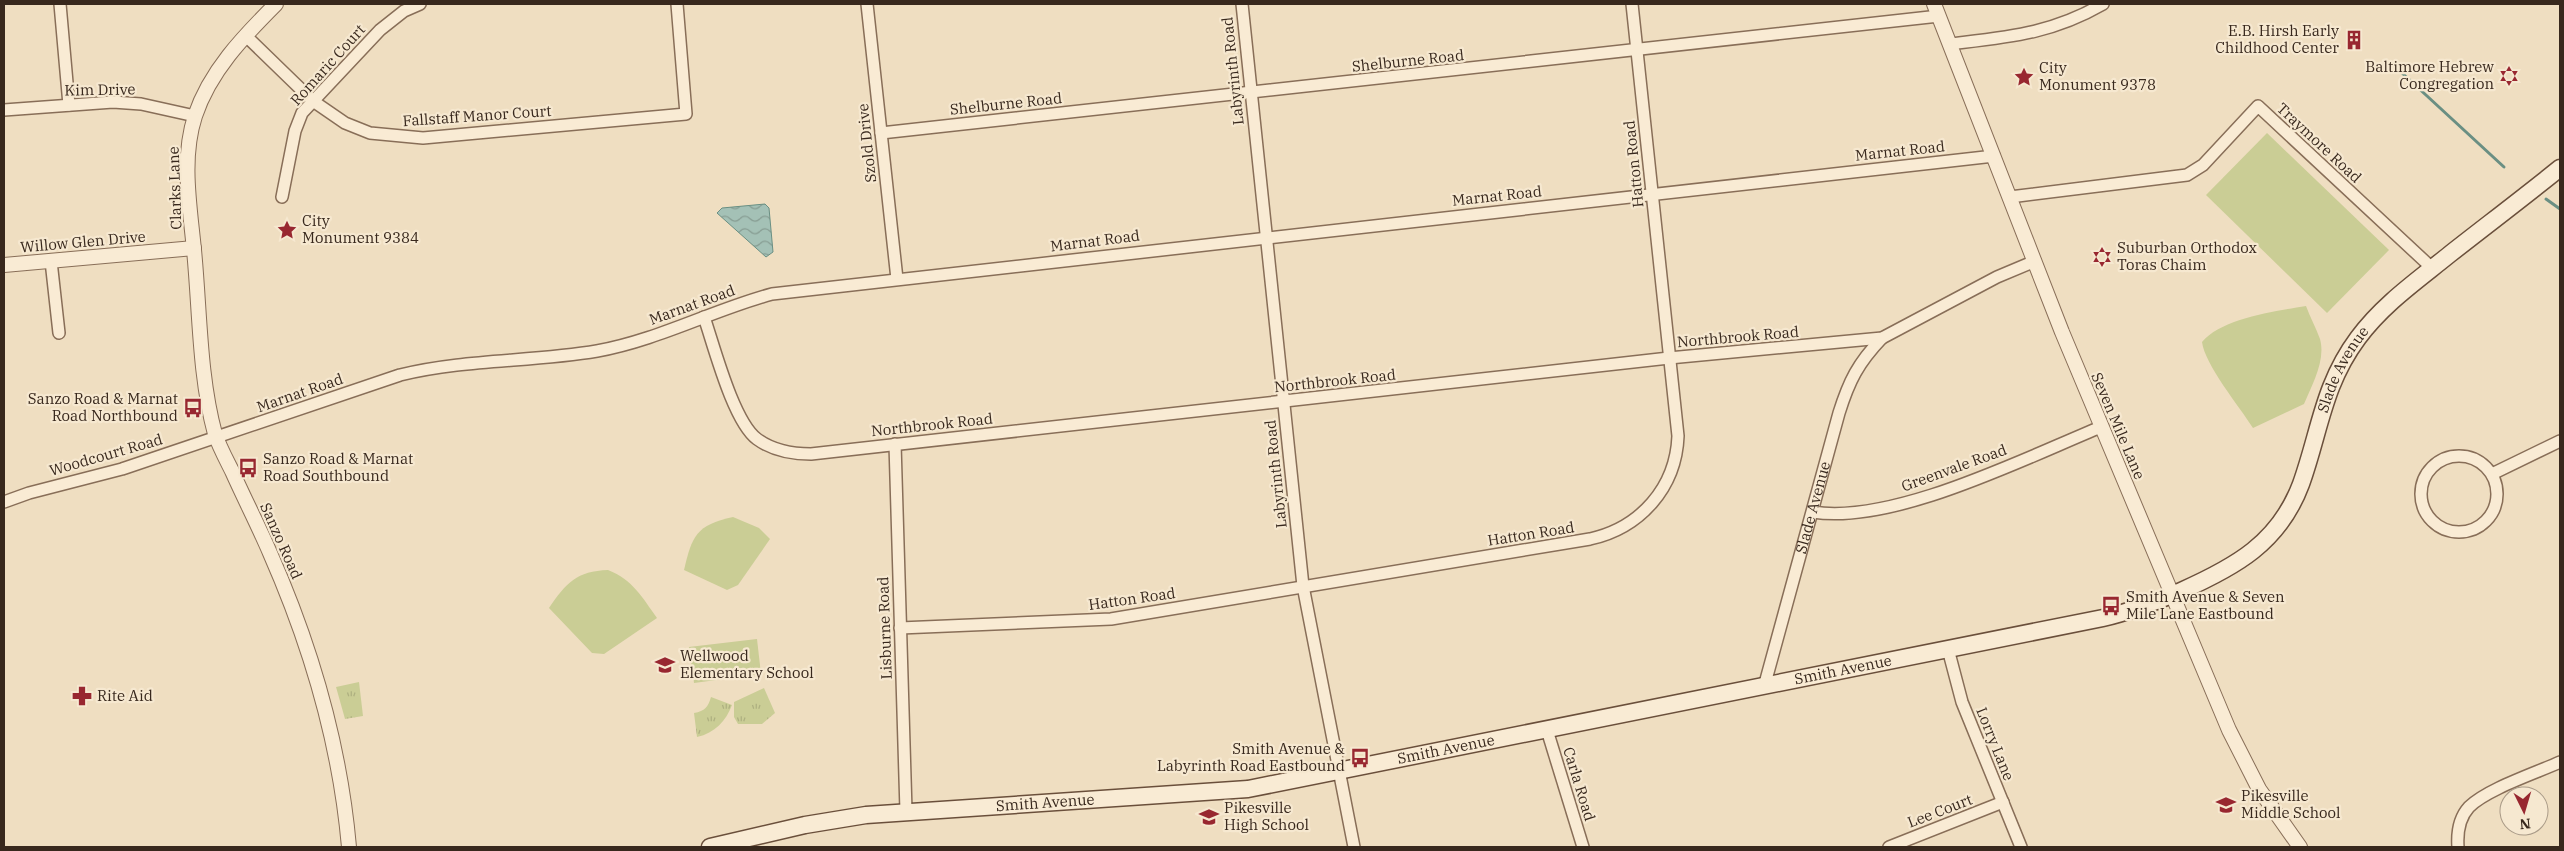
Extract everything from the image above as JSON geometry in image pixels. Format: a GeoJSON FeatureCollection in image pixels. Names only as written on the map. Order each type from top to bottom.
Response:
{"type":"FeatureCollection","features":[{"type":"Feature","properties":{"kind":"main road","name":"Slade Avenue"},"geometry":{"type":"LineString","coordinates":[[2171,595],[2225,570],[2247,557],[2280,522],[2292,505],[2301,483],[2323,406],[2344,358],[2374,318],[2432,268],[2560,168]]}},
{"type":"Feature","properties":{"kind":"main road","name":"Smith Avenue"},"geometry":{"type":"LineString","coordinates":[[710,847],[805,825],[906,811],[1223,792],[1339,773],[2123,614],[2171,595]]}},
{"type":"Feature","properties":{"kind":"street"},"geometry":{"type":"LineString","coordinates":[[60,4],[69,105]]}},
{"type":"Feature","properties":{"kind":"street","name":"Clarks Lane"},"geometry":{"type":"LineString","coordinates":[[194,248],[188,157],[194,116],[214,74],[276,4]]}},
{"type":"Feature","properties":{"kind":"street","name":"Romaric Court"},"geometry":{"type":"LineString","coordinates":[[282,196],[295,131],[302,113],[380,30],[404,11],[420,4]]}},
{"type":"Feature","properties":{"kind":"street","name":"Fallstaff Manor Court"},"geometry":{"type":"LineString","coordinates":[[246,36],[313,100],[345,123],[357,129],[405,138],[686,114],[677,4]]}},
{"type":"Feature","properties":{"kind":"street","name":"Szold Drive"},"geometry":{"type":"LineString","coordinates":[[867,4],[897,279]]}},
{"type":"Feature","properties":{"kind":"street","name":"Labyrinth Road"},"geometry":{"type":"LineString","coordinates":[[1242,4],[1303,586],[1354,847]]}},
{"type":"Feature","properties":{"kind":"street","name":"Hatton Road"},"geometry":{"type":"LineString","coordinates":[[900,628],[1111,619],[1590,539],[1621,529],[1635,520],[1660,494],[1674,466],[1678,436],[1632,4]]}},
{"type":"Feature","properties":{"kind":"street"},"geometry":{"type":"LineString","coordinates":[[1950,44],[2011,37],[2048,30],[2103,4]]}},
{"type":"Feature","properties":{"kind":"street","name":"Shelburne Road"},"geometry":{"type":"LineString","coordinates":[[881,133],[1637,50],[1936,10]]}},
{"type":"Feature","properties":{"kind":"street","name":"Seven Mile Lane"},"geometry":{"type":"LineString","coordinates":[[1936,10],[2101,427],[2171,595],[2244,762],[2263,796],[2300,847]]}},
{"type":"Feature","properties":{"kind":"street","name":"Kim Drive"},"geometry":{"type":"LineString","coordinates":[[4,110],[127,102],[194,116]]}},
{"type":"Feature","properties":{"kind":"street","name":"Traymore Road"},"geometry":{"type":"LineString","coordinates":[[2010,197],[2186,175],[2203,165],[2258,106],[2432,268]]}},
{"type":"Feature","properties":{"kind":"street","name":"Marnat Road"},"geometry":{"type":"LineString","coordinates":[[216,437],[400,375],[443,367],[598,350],[628,344],[772,294],[1652,193],[1994,156]]}},
{"type":"Feature","properties":{"kind":"street","name":"Willow Glen Drive"},"geometry":{"type":"LineString","coordinates":[[4,265],[194,248]]}},
{"type":"Feature","properties":{"kind":"street","name":"Sanzo Road"},"geometry":{"type":"LineString","coordinates":[[194,248],[206,382],[216,437],[270,552],[303,637],[331,732],[345,802],[349,847]]}},
{"type":"Feature","properties":{"kind":"street"},"geometry":{"type":"LineString","coordinates":[[51,261],[58,333]]}},
{"type":"Feature","properties":{"kind":"street","name":"Northbrook Road"},"geometry":{"type":"LineString","coordinates":[[704,317],[736,406],[747,429],[756,438],[768,445],[795,454],[811,454],[1669,358],[1882,338],[1997,277],[2035,261]]}},
{"type":"Feature","properties":{"kind":"street","name":"Slade Avenue"},"geometry":{"type":"LineString","coordinates":[[1764,687],[1839,413],[1852,376],[1861,362],[1882,338]]}},
{"type":"Feature","properties":{"kind":"street","name":"Greenvale Road"},"geometry":{"type":"LineString","coordinates":[[1813,512],[1833,514],[1854,513],[1928,496],[2101,427]]}},
{"type":"Feature","properties":{"kind":"street","name":"Woodcourt Road"},"geometry":{"type":"LineString","coordinates":[[4,502],[29,493],[122,469],[216,437]]}},
{"type":"Feature","properties":{"kind":"street"},"geometry":{"type":"LineString","coordinates":[[2492,474],[2560,441]]}},
{"type":"Feature","properties":{"kind":"street","name":"Lisburne Road"},"geometry":{"type":"LineString","coordinates":[[895,444],[906,811]]}},
{"type":"Feature","properties":{"kind":"street"},"geometry":{"type":"LineString","coordinates":[[2462,456],[2474,459],[2492,474],[2497,492],[2496,503],[2491,514],[2483,523],[2463,531],[2445,529],[2431,520],[2425,511],[2421,500],[2421,488],[2428,472],[2439,461],[2450,457],[2462,456]]}},
{"type":"Feature","properties":{"kind":"street","name":"Lorry Lane"},"geometry":{"type":"LineString","coordinates":[[1948,649],[1962,702],[2021,847]]}},
{"type":"Feature","properties":{"kind":"street","name":"Carla Road"},"geometry":{"type":"LineString","coordinates":[[1547,730],[1583,847]]}},
{"type":"Feature","properties":{"kind":"street"},"geometry":{"type":"LineString","coordinates":[[2458,847],[2459,828],[2469,808],[2491,793],[2560,762]]}},
{"type":"Feature","properties":{"kind":"street","name":"Lee Court"},"geometry":{"type":"LineString","coordinates":[[1889,847],[2002,802]]}},
{"type":"Feature","properties":{"kind":"green space"},"geometry":{"type":"Polygon","coordinates":[[[2267,133],[2389,250],[2327,313],[2206,195],[2267,133]]]}},
{"type":"Feature","properties":{"kind":"green space"},"geometry":{"type":"Polygon","coordinates":[[[2306,306],[2320,339],[2321,347],[2320,364],[2311,389],[2304,404],[2253,428],[2216,374],[2204,351],[2202,342],[2222,327],[2236,321],[2265,313],[2306,306]]]}},
{"type":"Feature","properties":{"kind":"green space"},"geometry":{"type":"Polygon","coordinates":[[[733,517],[759,528],[770,539],[738,585],[727,590],[684,570],[693,540],[703,528],[733,517]]]}},
{"type":"Feature","properties":{"kind":"green space"},"geometry":{"type":"Polygon","coordinates":[[[608,570],[631,584],[657,618],[604,654],[592,653],[549,608],[573,580],[588,573],[608,570]]]}},
{"type":"Feature","properties":{"kind":"green space"},"geometry":{"type":"Polygon","coordinates":[[[757,639],[761,674],[694,683],[689,647],[757,639]]]}},
{"type":"Feature","properties":{"kind":"green space"},"geometry":{"type":"Polygon","coordinates":[[[359,682],[363,716],[345,719],[336,687],[359,682]]]}},
{"type":"Feature","properties":{"kind":"green space"},"geometry":{"type":"Polygon","coordinates":[[[764,688],[775,713],[762,724],[738,724],[734,717],[734,702],[764,688]]]}},
{"type":"Feature","properties":{"kind":"green space"},"geometry":{"type":"Polygon","coordinates":[[[711,697],[732,705],[727,716],[719,726],[709,733],[697,737],[694,713],[706,708],[711,697]]]}},
{"type":"Feature","properties":{"kind":"water"},"geometry":{"type":"Polygon","coordinates":[[[765,204],[769,208],[773,252],[766,257],[717,213],[722,208],[765,204]]]}},
{"type":"Feature","properties":{"kind":"waterway"},"geometry":{"type":"LineString","coordinates":[[2401,72],[2504,167]]}},
{"type":"Feature","properties":{"kind":"waterway"},"geometry":{"type":"LineString","coordinates":[[2546,199],[2560,209]]}},
{"type":"Feature","properties":{"kind":"place","name":"E.B. Hirsh Early Childhood Center"},"geometry":{"type":"Point","coordinates":[2354,40]}},
{"type":"Feature","properties":{"kind":"place","name":"Baltimore Hebrew Congregation"},"geometry":{"type":"Point","coordinates":[2509,76]}},
{"type":"Feature","properties":{"kind":"place","name":"City Monument 9378"},"geometry":{"type":"Point","coordinates":[2024,77]}},
{"type":"Feature","properties":{"kind":"place","name":"City Monument 9384"},"geometry":{"type":"Point","coordinates":[287,230]}},
{"type":"Feature","properties":{"kind":"place","name":"Suburban Orthodox Toras Chaim"},"geometry":{"type":"Point","coordinates":[2102,257]}},
{"type":"Feature","properties":{"kind":"place","name":"Sanzo Road & Marnat Road Northbound"},"geometry":{"type":"Point","coordinates":[193,408]}},
{"type":"Feature","properties":{"kind":"place","name":"Sanzo Road & Marnat Road Southbound"},"geometry":{"type":"Point","coordinates":[248,468]}},
{"type":"Feature","properties":{"kind":"place","name":"Smith Avenue & Seven Mile Lane Eastbound"},"geometry":{"type":"Point","coordinates":[2111,606]}},
{"type":"Feature","properties":{"kind":"place","name":"Wellwood Elementary School"},"geometry":{"type":"Point","coordinates":[665,665]}},
{"type":"Feature","properties":{"kind":"place","name":"Rite Aid"},"geometry":{"type":"Point","coordinates":[82,696]}},
{"type":"Feature","properties":{"kind":"place","name":"Smith Avenue & Labyrinth Road Eastbound"},"geometry":{"type":"Point","coordinates":[1360,758]}},
{"type":"Feature","properties":{"kind":"place","name":"Pikesville Middle School"},"geometry":{"type":"Point","coordinates":[2226,805]}},
{"type":"Feature","properties":{"kind":"place","name":"Pikesville High School"},"geometry":{"type":"Point","coordinates":[1209,817]}}]}
